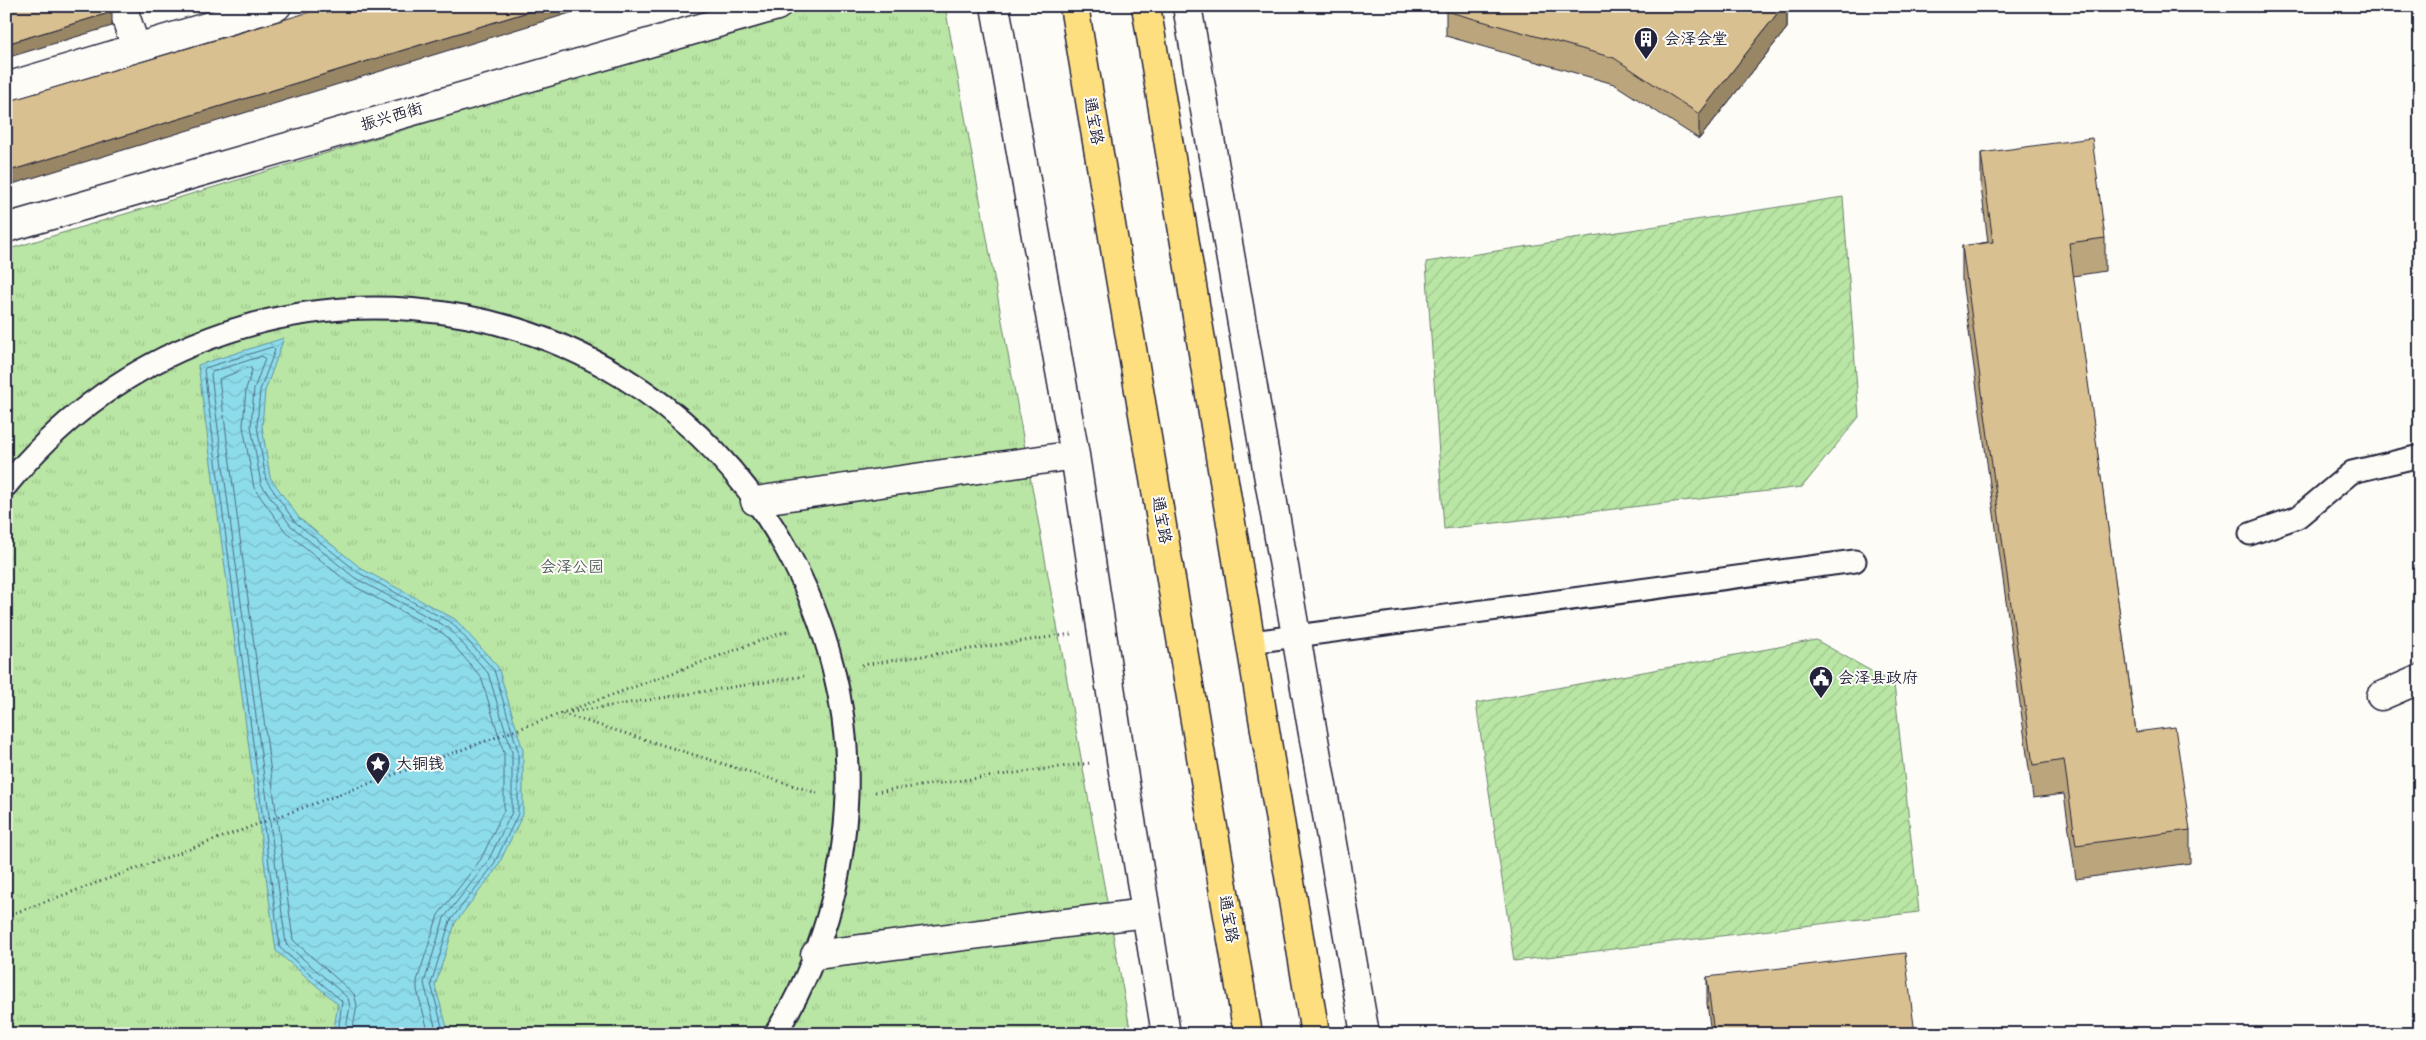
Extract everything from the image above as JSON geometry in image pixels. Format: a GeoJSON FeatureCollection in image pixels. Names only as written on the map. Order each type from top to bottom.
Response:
{"type":"FeatureCollection","features":[{"type":"Feature","properties":{"kind":"main road","name":"通宝路"},"geometry":{"type":"LineString","coordinates":[[1074,6],[1248,1034]]}},
{"type":"Feature","properties":{"kind":"main road"},"geometry":{"type":"LineString","coordinates":[[1146,6],[1315,1034]]}},
{"type":"Feature","properties":{"kind":"street"},"geometry":{"type":"LineString","coordinates":[[122,6],[136,48]]}},
{"type":"Feature","properties":{"kind":"street"},"geometry":{"type":"LineString","coordinates":[[6,87],[277,6]]}},
{"type":"Feature","properties":{"kind":"street","name":"振兴西街"},"geometry":{"type":"LineString","coordinates":[[6,228],[777,6]]}},
{"type":"Feature","properties":{"kind":"street"},"geometry":{"type":"LineString","coordinates":[[996,6],[1075,455],[1145,912],[1166,1034]]}},
{"type":"Feature","properties":{"kind":"street"},"geometry":{"type":"LineString","coordinates":[[1187,6],[1365,1034]]}},
{"type":"Feature","properties":{"kind":"street"},"geometry":{"type":"LineString","coordinates":[[755,501],[1075,455]]}},
{"type":"Feature","properties":{"kind":"street"},"geometry":{"type":"LineString","coordinates":[[2381,696],[2420,679]]}},
{"type":"Feature","properties":{"kind":"street"},"geometry":{"type":"LineString","coordinates":[[815,955],[1145,912]]}},
{"type":"Feature","properties":{"kind":"lane"},"geometry":{"type":"LineString","coordinates":[[6,486],[24,463],[60,427],[100,395],[144,367],[190,345],[238,328],[288,315],[338,308],[390,307],[440,311],[491,321],[540,337],[586,357],[631,382],[673,413],[710,448],[755,501],[774,528],[800,573],[819,620],[834,669],[843,720],[848,771],[846,822],[839,874],[827,924],[809,972],[775,1034]]}},
{"type":"Feature","properties":{"kind":"lane"},"geometry":{"type":"LineString","coordinates":[[2250,534],[2298,517],[2352,472],[2420,456]]}},
{"type":"Feature","properties":{"kind":"lane"},"geometry":{"type":"LineString","coordinates":[[1252,642],[1856,561]]}},
{"type":"Feature","properties":{"kind":"path"},"geometry":{"type":"LineString","coordinates":[[6,916],[799,627]]}},
{"type":"Feature","properties":{"kind":"path"},"geometry":{"type":"LineString","coordinates":[[562,714],[813,675],[834,669],[1101,629]]}},
{"type":"Feature","properties":{"kind":"path"},"geometry":{"type":"LineString","coordinates":[[562,714],[825,796],[847,796],[1121,758]]}},
{"type":"Feature","properties":{"kind":"green space","name":"会泽公园"},"geometry":{"type":"Polygon","coordinates":[[[813,6],[945,6],[1131,1034],[6,1034],[6,250],[813,6]]]}},
{"type":"Feature","properties":{"kind":"green space"},"geometry":{"type":"Polygon","coordinates":[[[1843,197],[1859,417],[1802,487],[1444,529],[1426,262],[1843,197]]]}},
{"type":"Feature","properties":{"kind":"green space"},"geometry":{"type":"Polygon","coordinates":[[[1816,640],[1894,684],[1919,912],[1514,961],[1476,703],[1816,640]]]}},
{"type":"Feature","properties":{"kind":"water"},"geometry":{"type":"Polygon","coordinates":[[[284,338],[265,391],[262,426],[270,477],[299,518],[362,569],[455,619],[498,667],[523,750],[523,814],[497,868],[455,923],[435,986],[449,1034],[333,1034],[338,1004],[276,951],[198,365],[284,338]]]}},
{"type":"Feature","properties":{"kind":"building"},"geometry":{"type":"Polygon","coordinates":[[[6,6],[110,6],[112,12],[6,44],[6,6]]]}},
{"type":"Feature","properties":{"kind":"building"},"geometry":{"type":"Polygon","coordinates":[[[330,6],[547,6],[6,172],[6,102],[330,6]]]}},
{"type":"Feature","properties":{"kind":"building","name":"会泽会堂"},"geometry":{"type":"Polygon","coordinates":[[[1448,6],[1783,6],[1699,114],[1614,58],[1446,11],[1448,6]]]}},
{"type":"Feature","properties":{"kind":"building"},"geometry":{"type":"Polygon","coordinates":[[[2092,138],[2105,238],[2069,243],[2136,732],[2175,727],[2190,830],[2076,845],[2064,760],[2033,765],[1962,246],[1993,242],[1981,153],[2092,138]]]}},
{"type":"Feature","properties":{"kind":"building"},"geometry":{"type":"Polygon","coordinates":[[[1905,953],[1915,1034],[1714,1034],[1707,977],[1905,953]]]}},
{"type":"Feature","properties":{"kind":"place","name":"会泽会堂"},"geometry":{"type":"Point","coordinates":[1646,60]}},
{"type":"Feature","properties":{"kind":"place","name":"会泽县政府"},"geometry":{"type":"Point","coordinates":[1821,699]}},
{"type":"Feature","properties":{"kind":"place","name":"大铜钱"},"geometry":{"type":"Point","coordinates":[378,785]}}]}
